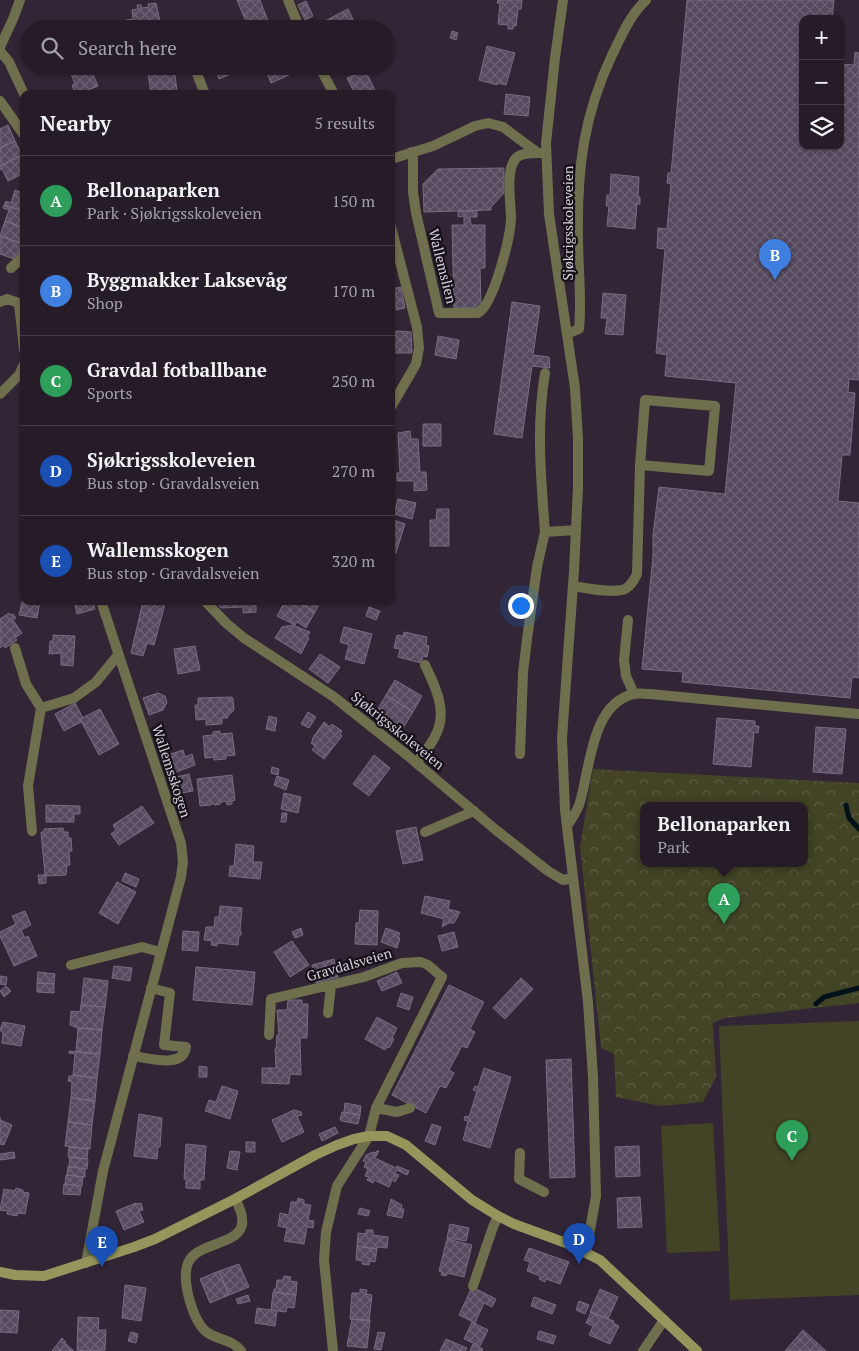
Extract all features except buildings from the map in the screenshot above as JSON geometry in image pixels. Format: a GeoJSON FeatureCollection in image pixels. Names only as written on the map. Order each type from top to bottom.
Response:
{"type":"FeatureCollection","features":[{"type":"Feature","properties":{"kind":"main road"},"geometry":{"type":"LineString","coordinates":[[0,1272],[16,1275],[44,1276],[86,1263],[155,1238],[235,1199],[315,1155],[354,1139],[369,1136],[387,1136],[406,1145],[472,1200],[498,1216],[586,1252],[600,1260],[697,1351]]}},
{"type":"Feature","properties":{"kind":"street"},"geometry":{"type":"LineString","coordinates":[[20,0],[0,49],[9,62],[22,90]]}},
{"type":"Feature","properties":{"kind":"street"},"geometry":{"type":"LineString","coordinates":[[288,0],[296,20]]}},
{"type":"Feature","properties":{"kind":"street","name":"Sjøkrigsskoleveien"},"geometry":{"type":"LineString","coordinates":[[563,0],[542,153],[549,214],[575,388],[578,440],[578,488],[573,586],[562,738],[567,826],[588,1002],[596,1158],[596,1196],[586,1252]]}},
{"type":"Feature","properties":{"kind":"street","name":"Sjøkrigsskoleveien"},"geometry":{"type":"LineString","coordinates":[[567,334],[579,329],[579,173],[585,134],[594,98],[606,69],[636,10],[646,0]]}},
{"type":"Feature","properties":{"kind":"street"},"geometry":{"type":"LineString","coordinates":[[198,75],[203,90]]}},
{"type":"Feature","properties":{"kind":"street"},"geometry":{"type":"LineString","coordinates":[[324,75],[332,90]]}},
{"type":"Feature","properties":{"kind":"street"},"geometry":{"type":"LineString","coordinates":[[0,101],[20,129]]}},
{"type":"Feature","properties":{"kind":"street"},"geometry":{"type":"LineString","coordinates":[[395,158],[442,142],[475,126],[488,123],[503,127],[542,153]]}},
{"type":"Feature","properties":{"kind":"street","name":"Wallemslien"},"geometry":{"type":"LineString","coordinates":[[411,152],[416,213],[439,313],[478,313],[483,310],[490,297],[508,241],[511,219],[512,165],[517,156],[542,153]]}},
{"type":"Feature","properties":{"kind":"street"},"geometry":{"type":"LineString","coordinates":[[395,242],[417,327],[419,348],[416,364],[395,400]]}},
{"type":"Feature","properties":{"kind":"street"},"geometry":{"type":"LineString","coordinates":[[11,268],[20,260]]}},
{"type":"Feature","properties":{"kind":"street"},"geometry":{"type":"LineString","coordinates":[[0,302],[7,299],[19,303],[20,312]]}},
{"type":"Feature","properties":{"kind":"street"},"geometry":{"type":"LineString","coordinates":[[0,394],[20,372]]}},
{"type":"Feature","properties":{"kind":"street"},"geometry":{"type":"LineString","coordinates":[[520,754],[523,673],[538,561],[545,532],[539,421],[544,373]]}},
{"type":"Feature","properties":{"kind":"street"},"geometry":{"type":"LineString","coordinates":[[573,586],[614,590],[625,589],[632,583],[637,574],[640,465],[645,400],[715,406],[709,471],[640,465]]}},
{"type":"Feature","properties":{"kind":"street"},"geometry":{"type":"LineString","coordinates":[[545,532],[576,530]]}},
{"type":"Feature","properties":{"kind":"street","name":"Wallemsskogen"},"geometry":{"type":"LineString","coordinates":[[86,1263],[103,1171],[181,877],[182,862],[181,843],[102,605]]}},
{"type":"Feature","properties":{"kind":"street","name":"Sjøkrigsskoleveien"},"geometry":{"type":"LineString","coordinates":[[209,605],[244,638],[334,697],[548,871],[563,880],[573,878]]}},
{"type":"Feature","properties":{"kind":"street"},"geometry":{"type":"LineString","coordinates":[[628,620],[624,660],[626,676],[634,694]]}},
{"type":"Feature","properties":{"kind":"street"},"geometry":{"type":"LineString","coordinates":[[14,648],[26,684],[41,708],[28,786],[32,831]]}},
{"type":"Feature","properties":{"kind":"street"},"geometry":{"type":"LineString","coordinates":[[41,708],[74,698],[96,682],[118,655]]}},
{"type":"Feature","properties":{"kind":"street"},"geometry":{"type":"LineString","coordinates":[[421,767],[416,762],[439,731],[441,712],[439,693],[426,665]]}},
{"type":"Feature","properties":{"kind":"street"},"geometry":{"type":"LineString","coordinates":[[567,826],[580,805],[587,766],[598,729],[615,704],[634,694],[859,714]]}},
{"type":"Feature","properties":{"kind":"street"},"geometry":{"type":"LineString","coordinates":[[425,832],[474,811]]}},
{"type":"Feature","properties":{"kind":"street"},"geometry":{"type":"LineString","coordinates":[[71,965],[142,947],[160,952]]}},
{"type":"Feature","properties":{"kind":"street","name":"Gravdalsveien"},"geometry":{"type":"LineString","coordinates":[[269,1035],[271,1000],[364,977],[410,962],[421,962],[428,965],[442,977],[376,1108],[369,1136],[337,1186],[326,1232],[324,1267],[333,1351]]}},
{"type":"Feature","properties":{"kind":"street"},"geometry":{"type":"LineString","coordinates":[[328,1013],[332,985]]}},
{"type":"Feature","properties":{"kind":"street"},"geometry":{"type":"LineString","coordinates":[[133,1056],[171,1060],[179,1059],[186,1052],[186,1047],[164,1045],[170,993],[151,988]]}},
{"type":"Feature","properties":{"kind":"street"},"geometry":{"type":"LineString","coordinates":[[376,1108],[397,1112],[410,1108]]}},
{"type":"Feature","properties":{"kind":"street"},"geometry":{"type":"LineString","coordinates":[[520,1152],[519,1179],[544,1192]]}},
{"type":"Feature","properties":{"kind":"street"},"geometry":{"type":"LineString","coordinates":[[235,1199],[242,1211],[239,1231],[232,1238],[205,1249],[192,1257],[186,1274],[192,1308],[199,1325],[210,1334],[236,1345],[241,1351]]}},
{"type":"Feature","properties":{"kind":"street"},"geometry":{"type":"LineString","coordinates":[[473,1286],[498,1216]]}},
{"type":"Feature","properties":{"kind":"street"},"geometry":{"type":"LineString","coordinates":[[643,1351],[664,1320]]}},
{"type":"Feature","properties":{"kind":"green space"},"geometry":{"type":"Polygon","coordinates":[[[593,769],[859,783],[859,1003],[725,1018],[713,1023],[716,1077],[703,1102],[661,1106],[616,1097],[614,1054],[601,1048],[580,846],[593,769]]]}},
{"type":"Feature","properties":{"kind":"green space"},"geometry":{"type":"Polygon","coordinates":[[[859,1021],[859,1295],[730,1300],[719,1026],[859,1021]]]}},
{"type":"Feature","properties":{"kind":"green space"},"geometry":{"type":"Polygon","coordinates":[[[713,1123],[720,1251],[667,1253],[661,1126],[713,1123]]]}},
{"type":"Feature","properties":{"kind":"waterway"},"geometry":{"type":"LineString","coordinates":[[846,805],[849,818],[859,829]]}},
{"type":"Feature","properties":{"kind":"waterway"},"geometry":{"type":"LineString","coordinates":[[816,1004],[824,997],[859,988]]}},
{"type":"Feature","properties":{"kind":"place","name":"Byggmakker Laksevåg"},"geometry":{"type":"Point","coordinates":[775,280]}},
{"type":"Feature","properties":{"kind":"place","name":"Bellonaparken"},"geometry":{"type":"Point","coordinates":[724,924]}},
{"type":"Feature","properties":{"kind":"place","name":"Gravdal fotballbane"},"geometry":{"type":"Point","coordinates":[792,1161]}},
{"type":"Feature","properties":{"kind":"place","name":"Sjøkrigsskoleveien"},"geometry":{"type":"Point","coordinates":[579,1264]}},
{"type":"Feature","properties":{"kind":"place","name":"Wallemsskogen"},"geometry":{"type":"Point","coordinates":[102,1267]}}]}
